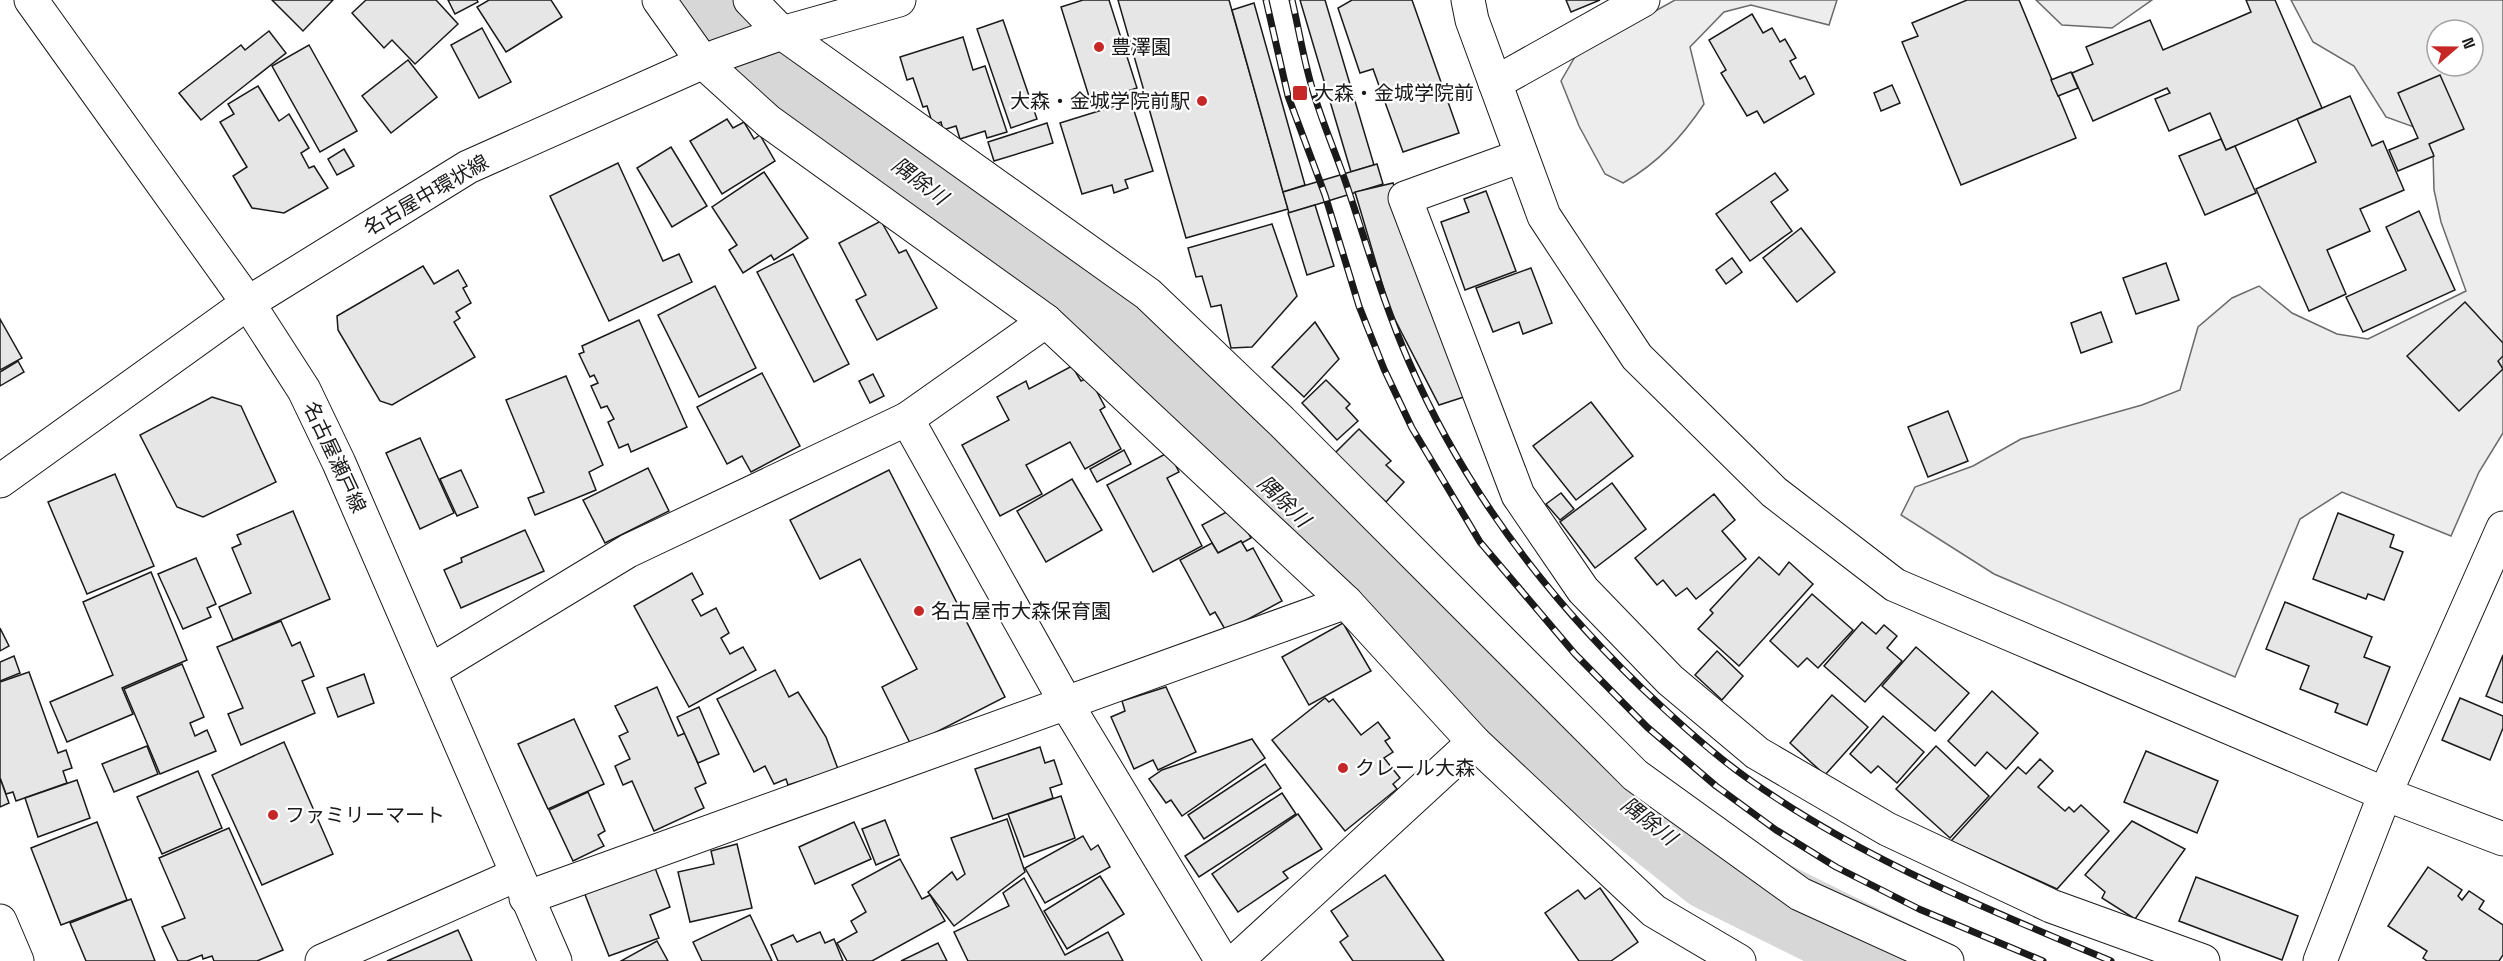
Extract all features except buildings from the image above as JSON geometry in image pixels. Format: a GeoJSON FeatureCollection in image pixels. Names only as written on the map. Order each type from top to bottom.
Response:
{"type":"FeatureCollection","features":[{"type":"Feature","properties":{"kind":"street","name":"名古屋瀬戸線"},"geometry":{"type":"LineString","coordinates":[[31,0],[248,303],[304,390],[339,463],[555,961]]}},
{"type":"Feature","properties":{"kind":"street"},"geometry":{"type":"LineString","coordinates":[[659,0],[768,121],[1046,321],[1346,602],[1474,742],[1654,911],[1739,961]]}},
{"type":"Feature","properties":{"kind":"street"},"geometry":{"type":"LineString","coordinates":[[750,0],[774,36],[1148,294],[1281,420],[1635,775],[1800,894],[1947,961]]}},
{"type":"Feature","properties":{"kind":"street","name":"名古屋中環状線"},"geometry":{"type":"LineString","coordinates":[[0,481],[248,303],[468,167],[710,59],[774,36],[899,0]]}},
{"type":"Feature","properties":{"kind":"street"},"geometry":{"type":"LineString","coordinates":[[1468,0],[1472,20],[1544,216],[1637,357],[1774,492],[1895,585],[2385,794],[2503,839]]}},
{"type":"Feature","properties":{"kind":"street"},"geometry":{"type":"LineString","coordinates":[[1495,83],[1643,0]]}},
{"type":"Feature","properties":{"kind":"street"},"geometry":{"type":"LineString","coordinates":[[1521,156],[1404,198],[1518,495],[1583,590],[1671,680],[1757,753],[1887,829],[2040,901],[2203,961]]}},
{"type":"Feature","properties":{"kind":"street"},"geometry":{"type":"LineString","coordinates":[[430,671],[628,551],[907,419],[1046,321]]}},
{"type":"Feature","properties":{"kind":"street"},"geometry":{"type":"LineString","coordinates":[[907,419],[1066,703],[1222,961]]}},
{"type":"Feature","properties":{"kind":"street"},"geometry":{"type":"LineString","coordinates":[[2320,961],[2385,794],[2503,528]]}},
{"type":"Feature","properties":{"kind":"street"},"geometry":{"type":"LineString","coordinates":[[322,961],[521,886],[1066,703],[1346,602]]}},
{"type":"Feature","properties":{"kind":"street"},"geometry":{"type":"LineString","coordinates":[[1236,961],[1474,742]]}},
{"type":"Feature","properties":{"kind":"street"},"geometry":{"type":"LineString","coordinates":[[0,921],[17,961]]}},
{"type":"Feature","properties":{"kind":"shaded area"},"geometry":{"type":"Polygon","coordinates":[[[1675,0],[1837,0],[1829,25],[1751,5],[1724,12],[1690,47],[1704,104],[1687,127],[1658,158],[1623,183],[1605,174],[1579,126],[1561,81],[1576,55],[1675,0]]]}},
{"type":"Feature","properties":{"kind":"shaded area"},"geometry":{"type":"Polygon","coordinates":[[[2036,0],[2152,0],[2112,28],[2062,25],[2036,0]]]}},
{"type":"Feature","properties":{"kind":"shaded area"},"geometry":{"type":"Polygon","coordinates":[[[2291,0],[2503,0],[2503,433],[2479,472],[2451,536],[2342,492],[2300,519],[2235,677],[1994,574],[1901,515],[1915,487],[1973,466],[2021,439],[2142,405],[2180,390],[2198,327],[2232,298],[2259,286],[2292,313],[2337,334],[2368,339],[2466,291],[2441,222],[2434,190],[2433,153],[2417,128],[2386,117],[2354,66],[2313,42],[2291,0]]]}},
{"type":"Feature","properties":{"kind":"waterway","name":"隅除川"},"geometry":{"type":"LineString","coordinates":[[704,0],[764,69],[877,148],[1135,343],[1221,440],[1458,669],[1712,871],[1894,961]]}},
{"type":"Feature","properties":{"kind":"railway"},"geometry":{"type":"LineString","coordinates":[[1266,0],[1288,96],[1325,195],[1359,306],[1384,369],[1412,428],[1480,542],[1575,654],[1647,727],[1716,786],[1776,830],[1836,867],[1919,909],[2043,961]]}},
{"type":"Feature","properties":{"kind":"railway"},"geometry":{"type":"LineString","coordinates":[[1292,0],[1317,104],[1345,179],[1384,299],[1409,362],[1458,458],[1486,503],[1549,589],[1621,668],[1681,724],[1736,770],[1790,807],[1833,833],[1924,880],[2111,961]]}},
{"type":"Feature","properties":{"kind":"place","name":"豊澤園"},"geometry":{"type":"Point","coordinates":[1099,47]}},
{"type":"Feature","properties":{"kind":"place","name":"大森・金城学院前"},"geometry":{"type":"Point","coordinates":[1300,93]}},
{"type":"Feature","properties":{"kind":"place","name":"大森・金城学院前駅"},"geometry":{"type":"Point","coordinates":[1202,101]}},
{"type":"Feature","properties":{"kind":"place","name":"名古屋市大森保育園"},"geometry":{"type":"Point","coordinates":[919,611]}},
{"type":"Feature","properties":{"kind":"place","name":"クレール大森"},"geometry":{"type":"Point","coordinates":[1343,768]}},
{"type":"Feature","properties":{"kind":"place","name":"ファミリーマート"},"geometry":{"type":"Point","coordinates":[273,815]}}]}
